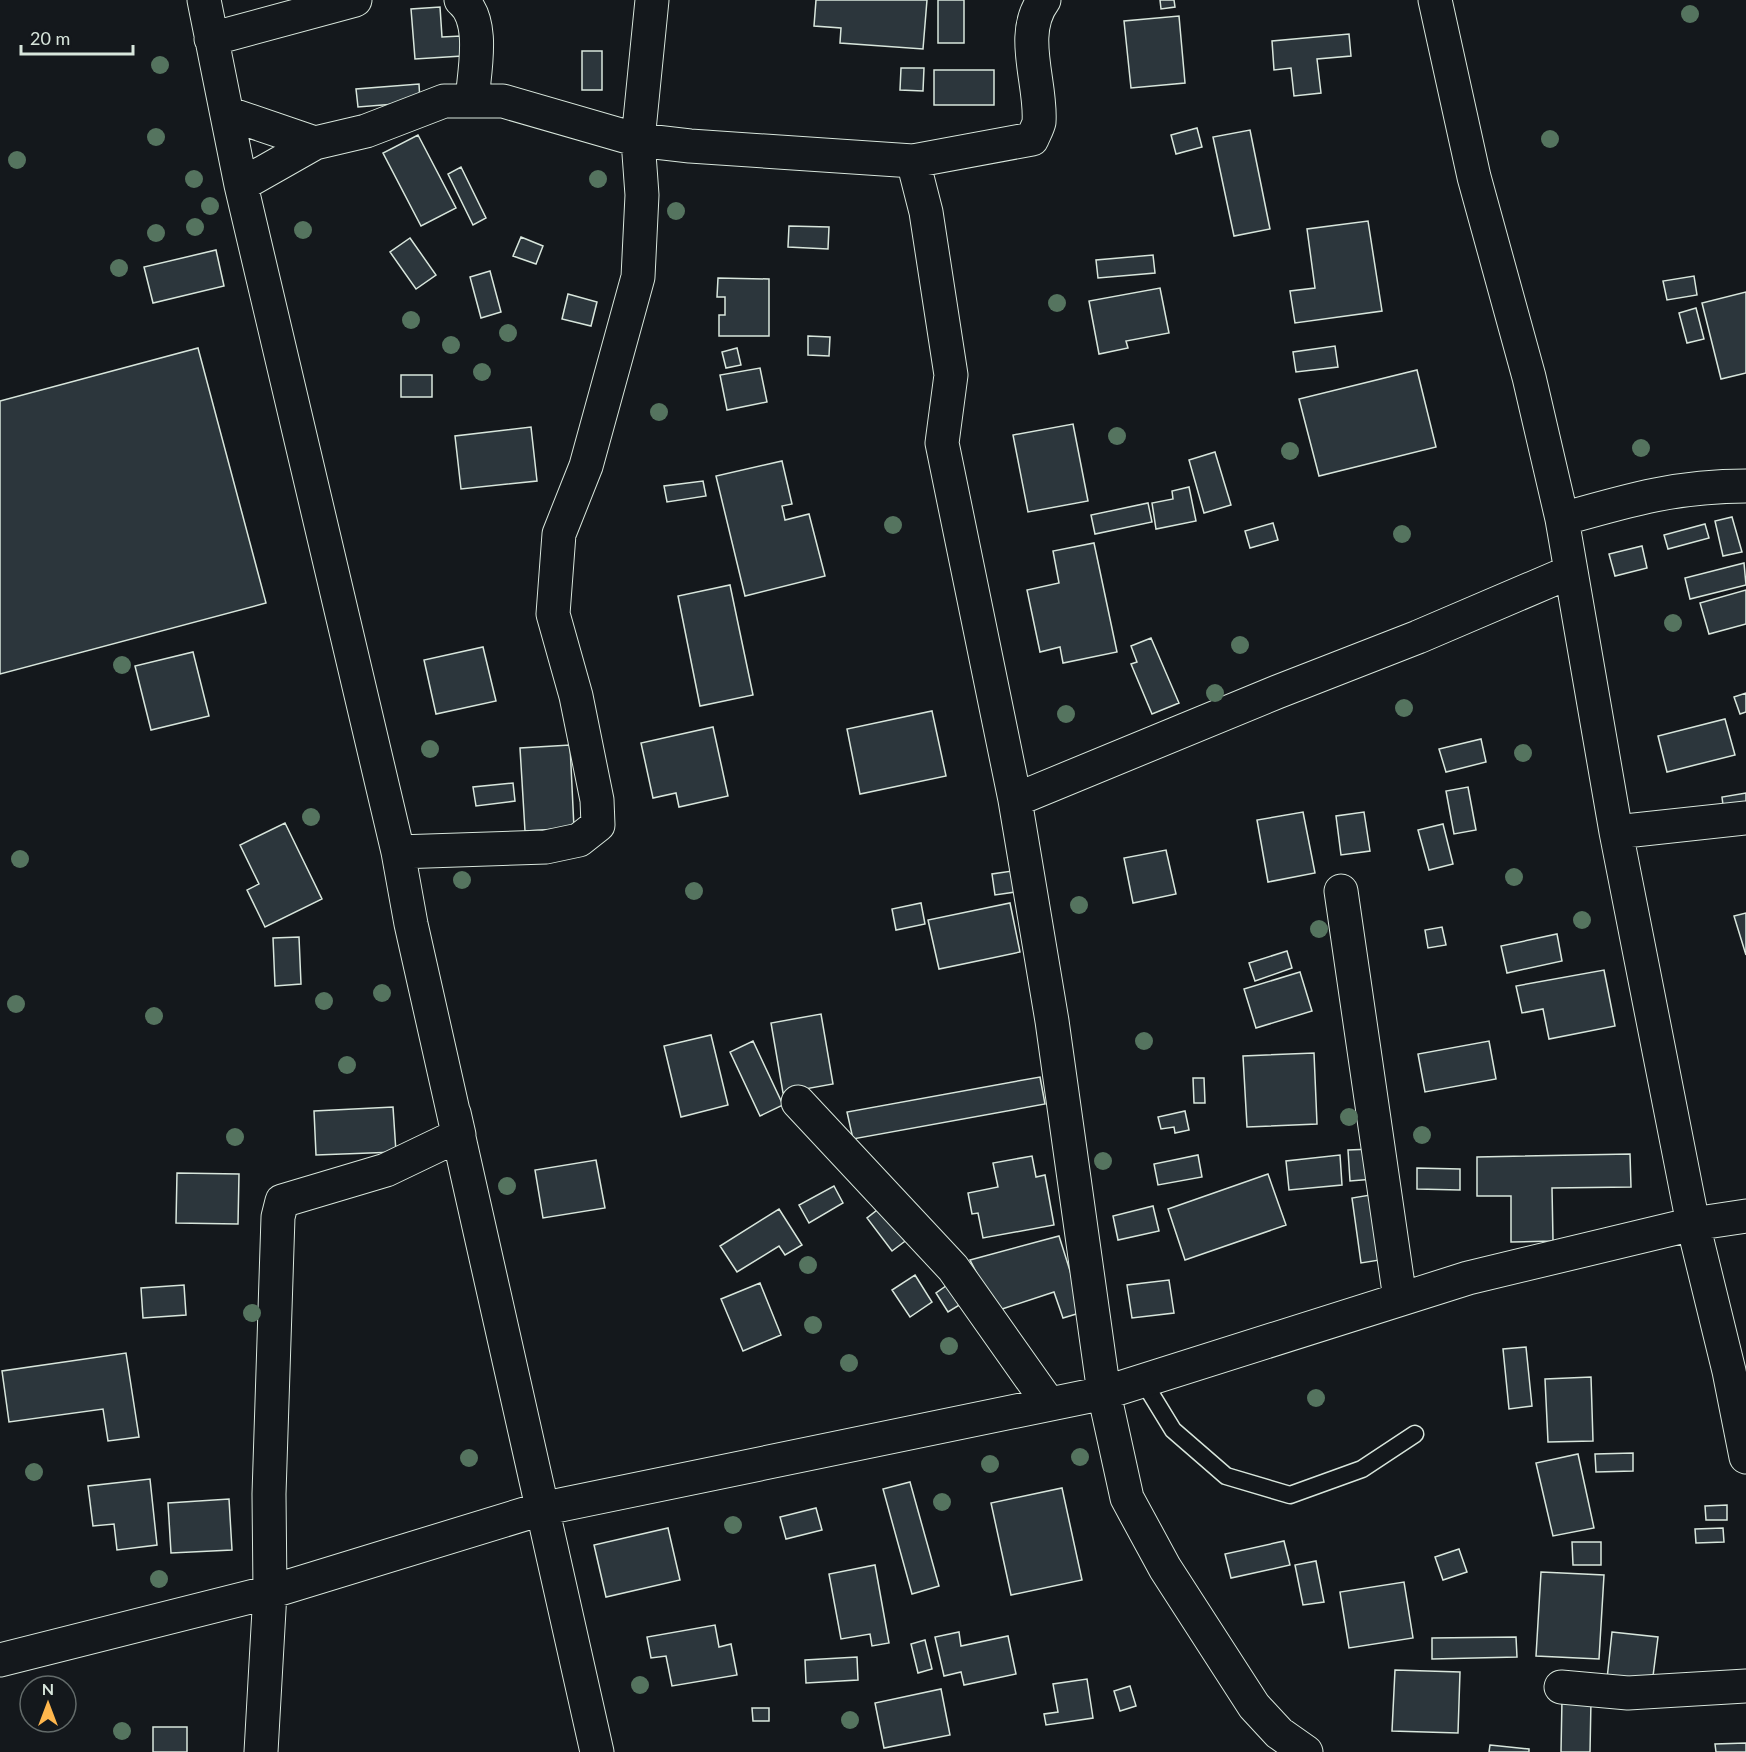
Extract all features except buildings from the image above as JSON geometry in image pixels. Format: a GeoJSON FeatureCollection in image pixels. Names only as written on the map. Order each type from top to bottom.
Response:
{"type":"FeatureCollection","features":[{"type":"Feature","properties":{"kind":"street"},"geometry":{"type":"LineString","coordinates":[[204,0],[241,185],[398,852],[411,924],[492,1275],[541,1509],[597,1752]]}},
{"type":"Feature","properties":{"kind":"street"},"geometry":{"type":"LineString","coordinates":[[211,39],[355,0]]}},
{"type":"Feature","properties":{"kind":"street"},"geometry":{"type":"LineString","coordinates":[[461,0],[470,8],[476,36],[472,101]]}},
{"type":"Feature","properties":{"kind":"street"},"geometry":{"type":"LineString","coordinates":[[398,852],[546,847],[579,840],[598,825],[597,800],[576,696],[553,614],[559,534],[586,466],[638,277],[642,195],[638,140],[652,0]]}},
{"type":"Feature","properties":{"kind":"street"},"geometry":{"type":"LineString","coordinates":[[241,185],[315,143],[366,131],[444,101],[503,101],[638,140],[690,146],[913,161],[1032,139],[1039,123],[1032,38],[1039,6],[1044,0]]}},
{"type":"Feature","properties":{"kind":"street"},"geometry":{"type":"LineString","coordinates":[[1435,0],[1474,177],[1529,377],[1562,519],[1616,831],[1693,1224],[1729,1371],[1746,1457]]}},
{"type":"Feature","properties":{"kind":"street"},"geometry":{"type":"LineString","coordinates":[[227,113],[315,143]]}},
{"type":"Feature","properties":{"kind":"street"},"geometry":{"type":"LineString","coordinates":[[913,161],[926,212],[951,375],[942,443],[1015,800],[1052,1021],[1104,1393],[1128,1498],[1165,1568],[1254,1706],[1280,1733],[1306,1752]]}},
{"type":"Feature","properties":{"kind":"street"},"geometry":{"type":"LineString","coordinates":[[1562,519],[1641,496],[1684,488],[1746,486]]}},
{"type":"Feature","properties":{"kind":"street"},"geometry":{"type":"LineString","coordinates":[[1015,800],[1277,692],[1450,624],[1570,572]]}},
{"type":"Feature","properties":{"kind":"street"},"geometry":{"type":"LineString","coordinates":[[1616,831],[1746,818]]}},
{"type":"Feature","properties":{"kind":"street"},"geometry":{"type":"LineString","coordinates":[[1341,891],[1400,1299]]}},
{"type":"Feature","properties":{"kind":"street"},"geometry":{"type":"LineString","coordinates":[[261,1752],[270,1592],[268,1494],[278,1217],[282,1201],[386,1170],[459,1135],[451,1097]]}},
{"type":"Feature","properties":{"kind":"street"},"geometry":{"type":"LineString","coordinates":[[798,1102],[953,1268],[1049,1404]]}},
{"type":"Feature","properties":{"kind":"street"},"geometry":{"type":"LineString","coordinates":[[2,1653],[270,1592],[541,1509],[1104,1393],[1468,1278],[1693,1224],[1746,1216]]}},
{"type":"Feature","properties":{"kind":"street"},"geometry":{"type":"LineString","coordinates":[[1561,1687],[1628,1693],[1746,1686]]}},
{"type":"Feature","properties":{"kind":"lane"},"geometry":{"type":"LineString","coordinates":[[1143,1381],[1173,1430],[1226,1476],[1290,1494],[1362,1469],[1415,1434]]}}]}
